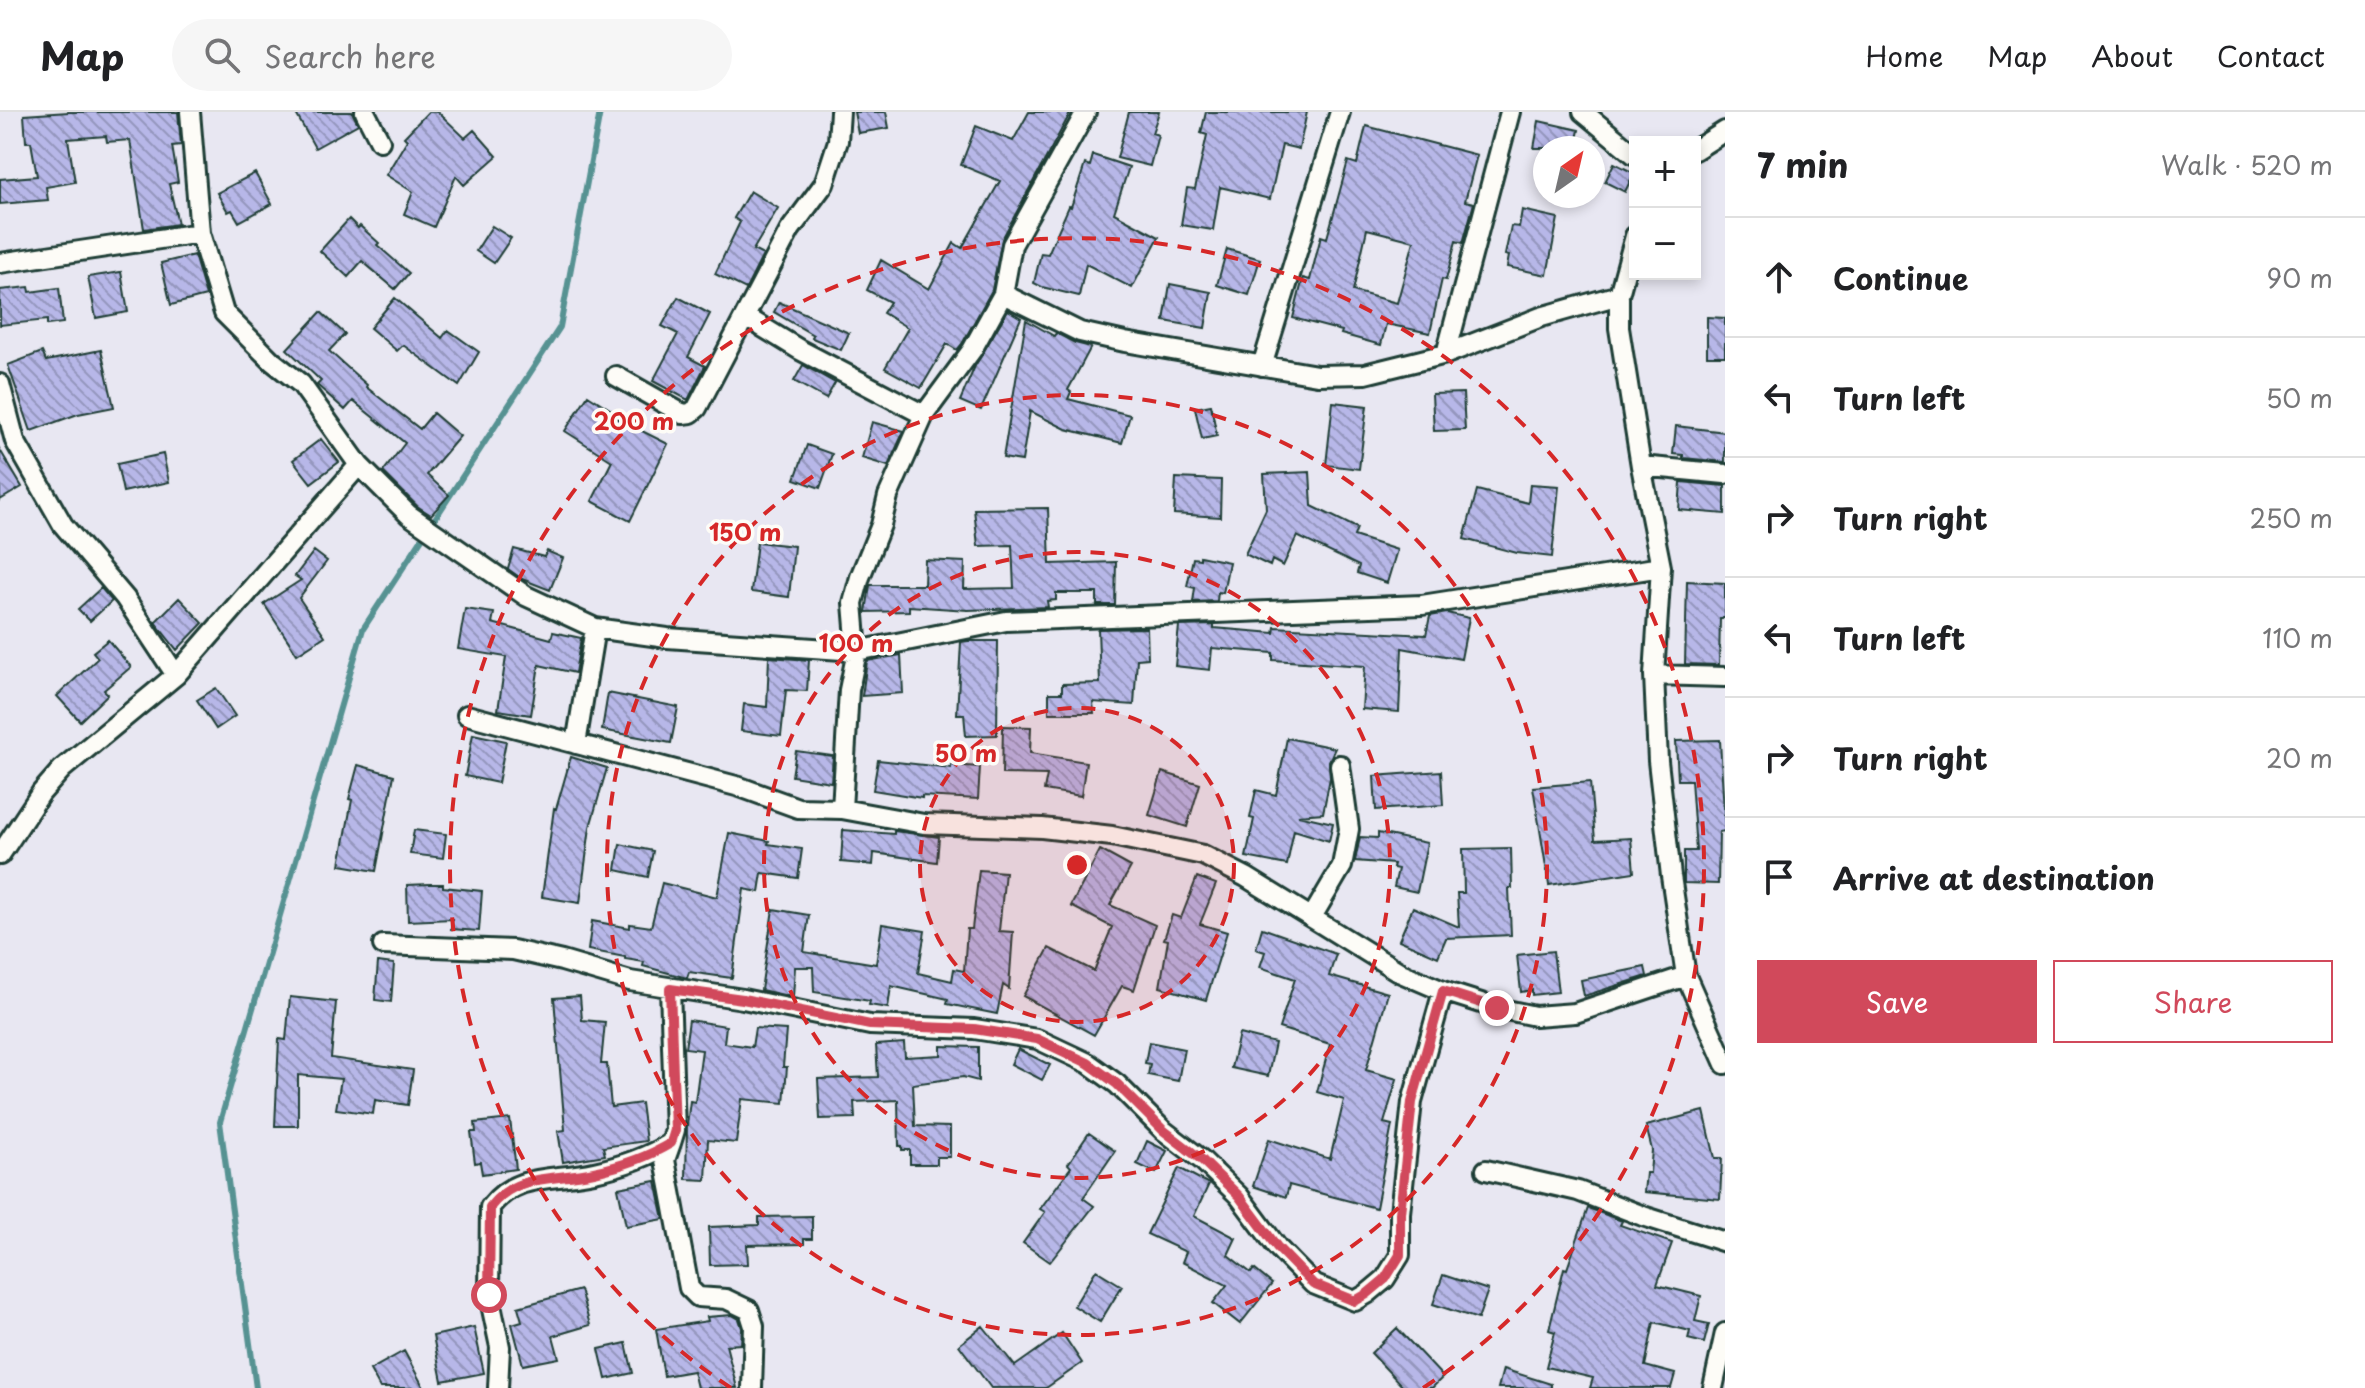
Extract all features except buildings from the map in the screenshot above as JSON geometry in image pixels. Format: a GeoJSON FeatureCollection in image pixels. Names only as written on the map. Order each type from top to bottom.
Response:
{"type":"FeatureCollection","features":[{"type":"Feature","properties":{"kind":"street"},"geometry":{"type":"LineString","coordinates":[[190,112],[200,233],[224,313],[272,361],[301,384],[359,465],[409,515],[526,596],[595,628],[667,638],[857,651],[1006,621],[1422,605],[1661,567]]}},
{"type":"Feature","properties":{"kind":"street"},"geometry":{"type":"LineString","coordinates":[[365,112],[380,141]]}},
{"type":"Feature","properties":{"kind":"street"},"geometry":{"type":"LineString","coordinates":[[616,376],[683,414],[697,408],[790,230],[824,184],[838,141],[840,112]]}},
{"type":"Feature","properties":{"kind":"street"},"geometry":{"type":"LineString","coordinates":[[842,809],[849,690],[857,651],[853,603],[888,496],[924,415],[972,350],[1003,294],[1012,245],[1086,112]]}},
{"type":"Feature","properties":{"kind":"street"},"geometry":{"type":"LineString","coordinates":[[1262,366],[1340,112]]}},
{"type":"Feature","properties":{"kind":"street"},"geometry":{"type":"LineString","coordinates":[[1446,354],[1510,112]]}},
{"type":"Feature","properties":{"kind":"street"},"geometry":{"type":"LineString","coordinates":[[1583,112],[1629,150]]}},
{"type":"Feature","properties":{"kind":"street"},"geometry":{"type":"LineString","coordinates":[[1701,146],[1725,131]]}},
{"type":"Feature","properties":{"kind":"street"},"geometry":{"type":"LineString","coordinates":[[0,263],[200,233]]}},
{"type":"Feature","properties":{"kind":"street"},"geometry":{"type":"LineString","coordinates":[[1629,258],[1619,295],[1619,328],[1661,567],[1654,675],[1658,761],[1671,876],[1686,976],[1725,1064]]}},
{"type":"Feature","properties":{"kind":"street"},"geometry":{"type":"LineString","coordinates":[[1003,294],[1080,332],[1317,375],[1365,374],[1446,354],[1541,317],[1619,295]]}},
{"type":"Feature","properties":{"kind":"street"},"geometry":{"type":"LineString","coordinates":[[746,317],[800,350],[924,415]]}},
{"type":"Feature","properties":{"kind":"street"},"geometry":{"type":"LineString","coordinates":[[0,384],[15,441],[63,525],[125,598],[176,675]]}},
{"type":"Feature","properties":{"kind":"street"},"geometry":{"type":"LineString","coordinates":[[0,855],[41,793],[62,769],[176,675],[359,465]]}},
{"type":"Feature","properties":{"kind":"street"},"geometry":{"type":"LineString","coordinates":[[1641,466],[1725,474]]}},
{"type":"Feature","properties":{"kind":"street"},"geometry":{"type":"LineString","coordinates":[[576,744],[595,628]]}},
{"type":"Feature","properties":{"kind":"street"},"geometry":{"type":"LineString","coordinates":[[1654,675],[1725,677]]}},
{"type":"Feature","properties":{"kind":"street"},"geometry":{"type":"LineString","coordinates":[[467,715],[740,787],[798,808],[842,809],[924,824],[1042,828],[1112,836],[1203,855],[1246,877],[1401,973],[1443,991],[1497,1008],[1535,1016],[1575,1013],[1686,976]]}},
{"type":"Feature","properties":{"kind":"street"},"geometry":{"type":"LineString","coordinates":[[1312,917],[1342,866],[1349,829],[1340,765]]}},
{"type":"Feature","properties":{"kind":"street"},"geometry":{"type":"LineString","coordinates":[[383,945],[513,950],[670,989],[743,999],[870,1025],[974,1029],[1037,1039],[1088,1063],[1117,1084],[1163,1130],[1202,1160],[1239,1196],[1277,1247],[1313,1284],[1355,1301],[1385,1279],[1400,1255],[1400,1213],[1412,1102],[1443,991]]}},
{"type":"Feature","properties":{"kind":"street"},"geometry":{"type":"LineString","coordinates":[[670,989],[675,1130],[665,1160],[689,1288],[698,1297],[726,1299],[749,1310],[754,1326],[752,1388]]}},
{"type":"Feature","properties":{"kind":"street"},"geometry":{"type":"LineString","coordinates":[[498,1388],[500,1347],[489,1295],[490,1207],[510,1187],[631,1163],[671,1143]]}},
{"type":"Feature","properties":{"kind":"street"},"geometry":{"type":"LineString","coordinates":[[1486,1170],[1578,1191],[1725,1242]]}},
{"type":"Feature","properties":{"kind":"street"},"geometry":{"type":"LineString","coordinates":[[1713,1388],[1725,1333]]}},
{"type":"Feature","properties":{"kind":"waterway"},"geometry":{"type":"LineString","coordinates":[[256,1388],[220,1122],[363,629],[560,327],[600,112]]}},
{"type":"Feature","properties":{"kind":"route"},"geometry":{"type":"LineString","coordinates":[[489,1295],[490,1207],[510,1187],[631,1163],[671,1143],[675,1130],[670,989],[743,999],[870,1025],[974,1029],[1037,1039],[1088,1063],[1117,1084],[1163,1130],[1202,1160],[1239,1196],[1277,1247],[1313,1284],[1355,1301],[1385,1279],[1400,1255],[1400,1213],[1412,1102],[1443,991],[1497,1008]]}}]}
